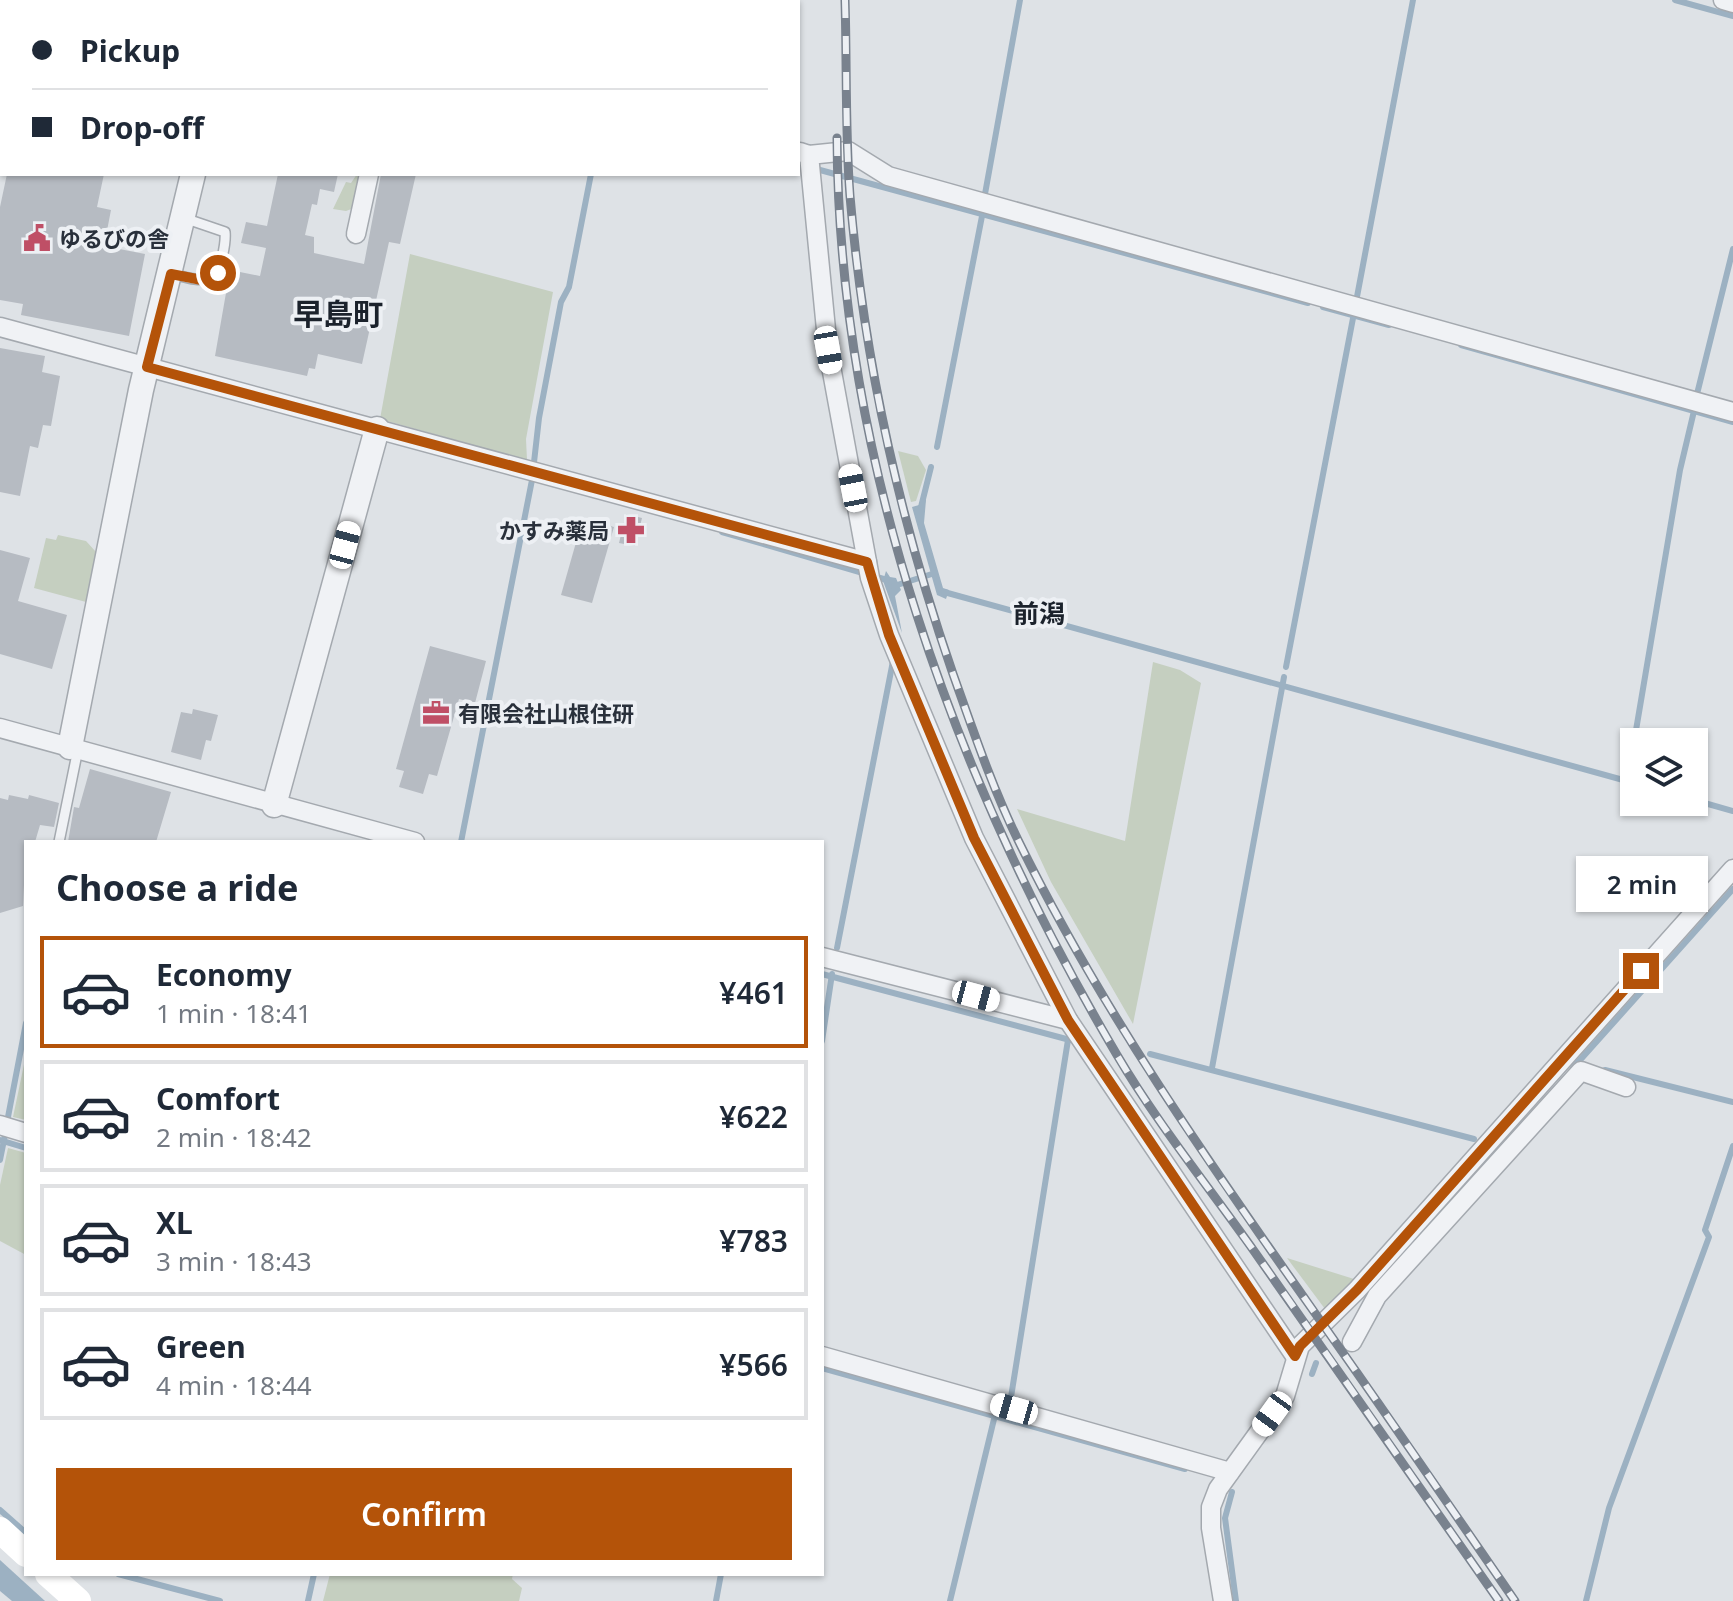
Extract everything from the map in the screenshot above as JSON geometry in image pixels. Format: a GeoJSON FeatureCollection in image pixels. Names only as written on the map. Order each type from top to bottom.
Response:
{"type":"FeatureCollection","features":[{"type":"Feature","properties":{"kind":"main road"},"geometry":{"type":"LineString","coordinates":[[0,1530],[24,1552]]}},
{"type":"Feature","properties":{"kind":"main road"},"geometry":{"type":"LineString","coordinates":[[50,1576],[78,1601]]}},
{"type":"Feature","properties":{"kind":"street"},"geometry":{"type":"LineString","coordinates":[[1723,0],[1733,3]]}},
{"type":"Feature","properties":{"kind":"street"},"geometry":{"type":"LineString","coordinates":[[1295,1356],[1068,1020],[974,838],[900,662],[869,569],[828,350],[806,161],[848,151],[888,176],[1733,412]]}},
{"type":"Feature","properties":{"kind":"street"},"geometry":{"type":"LineString","coordinates":[[74,748],[147,367],[193,176]]}},
{"type":"Feature","properties":{"kind":"street"},"geometry":{"type":"LineString","coordinates":[[356,234],[369,176]]}},
{"type":"Feature","properties":{"kind":"street"},"geometry":{"type":"LineString","coordinates":[[0,327],[534,470],[869,569]]}},
{"type":"Feature","properties":{"kind":"street"},"geometry":{"type":"LineString","coordinates":[[274,805],[377,429]]}},
{"type":"Feature","properties":{"kind":"street"},"geometry":{"type":"LineString","coordinates":[[0,728],[407,840]]}},
{"type":"Feature","properties":{"kind":"street"},"geometry":{"type":"LineString","coordinates":[[1352,1342],[1377,1296],[1441,1212],[1568,1070],[1733,869]]}},
{"type":"Feature","properties":{"kind":"street"},"geometry":{"type":"LineString","coordinates":[[824,958],[1068,1020]]}},
{"type":"Feature","properties":{"kind":"street"},"geometry":{"type":"LineString","coordinates":[[1568,1070],[1581,1071],[1626,1087]]}},
{"type":"Feature","properties":{"kind":"street"},"geometry":{"type":"LineString","coordinates":[[0,1125],[24,1132]]}},
{"type":"Feature","properties":{"kind":"street"},"geometry":{"type":"LineString","coordinates":[[1223,1601],[1211,1507],[1230,1472],[1285,1396],[1300,1346],[1441,1212]]}},
{"type":"Feature","properties":{"kind":"street"},"geometry":{"type":"LineString","coordinates":[[1363,1283],[1377,1296]]}},
{"type":"Feature","properties":{"kind":"street"},"geometry":{"type":"LineString","coordinates":[[824,1357],[1230,1472]]}},
{"type":"Feature","properties":{"kind":"lane"},"geometry":{"type":"LineString","coordinates":[[171,274],[207,281],[215,277],[220,268],[225,232],[184,218]]}},
{"type":"Feature","properties":{"kind":"lane"},"geometry":{"type":"LineString","coordinates":[[59,840],[74,748]]}},
{"type":"Feature","properties":{"kind":"green space"},"geometry":{"type":"Polygon","coordinates":[[[356,176],[362,176],[354,208],[346,211],[333,209],[346,182],[351,183],[356,176]]]}},
{"type":"Feature","properties":{"kind":"green space"},"geometry":{"type":"Polygon","coordinates":[[[410,254],[553,292],[526,439],[527,460],[380,419],[410,254]]]}},
{"type":"Feature","properties":{"kind":"green space"},"geometry":{"type":"Polygon","coordinates":[[[898,451],[918,456],[926,470],[916,501],[911,502],[898,451]]]}},
{"type":"Feature","properties":{"kind":"green space"},"geometry":{"type":"Polygon","coordinates":[[[58,535],[86,541],[96,552],[86,602],[34,588],[46,538],[56,540],[58,535]]]}},
{"type":"Feature","properties":{"kind":"green space"},"geometry":{"type":"Polygon","coordinates":[[[1153,662],[1180,670],[1201,683],[1133,1024],[1051,882],[1017,809],[1125,841],[1153,662]]]}},
{"type":"Feature","properties":{"kind":"green space"},"geometry":{"type":"Polygon","coordinates":[[[24,1065],[24,1120],[13,1117],[24,1065]]]}},
{"type":"Feature","properties":{"kind":"green space"},"geometry":{"type":"Polygon","coordinates":[[[8,1148],[24,1152],[24,1254],[0,1241],[0,1185],[8,1148]]]}},
{"type":"Feature","properties":{"kind":"green space"},"geometry":{"type":"Polygon","coordinates":[[[1287,1258],[1354,1279],[1325,1309],[1287,1258]]]}},
{"type":"Feature","properties":{"kind":"green space"},"geometry":{"type":"Polygon","coordinates":[[[329,1576],[513,1576],[522,1588],[519,1601],[323,1601],[329,1576]]]}},
{"type":"Feature","properties":{"kind":"water"},"geometry":{"type":"Polygon","coordinates":[[[921,499],[926,500],[924,523],[943,588],[949,590],[946,599],[937,595],[912,507],[919,505],[921,499]]]}},
{"type":"Feature","properties":{"kind":"water"},"geometry":{"type":"Polygon","coordinates":[[[886,571],[890,577],[896,578],[901,590],[895,596],[902,633],[883,581],[886,571]]]}},
{"type":"Feature","properties":{"kind":"water"},"geometry":{"type":"Polygon","coordinates":[[[0,1560],[45,1601],[12,1601],[0,1591],[0,1560]]]}},
{"type":"Feature","properties":{"kind":"building"},"geometry":{"type":"Polygon","coordinates":[[[7,176],[104,176],[97,207],[111,210],[104,246],[145,254],[129,336],[21,315],[23,304],[0,300],[0,207],[7,176]]]}},
{"type":"Feature","properties":{"kind":"building"},"geometry":{"type":"Polygon","coordinates":[[[278,176],[338,176],[334,192],[320,189],[317,205],[312,204],[305,235],[314,237],[314,253],[364,264],[381,176],[416,176],[400,244],[389,242],[362,364],[318,354],[315,369],[309,368],[307,376],[215,356],[230,270],[260,276],[266,248],[241,243],[246,222],[267,226],[278,176]]]}},
{"type":"Feature","properties":{"kind":"building"},"geometry":{"type":"Polygon","coordinates":[[[0,348],[45,356],[42,372],[60,376],[51,426],[43,425],[38,448],[30,446],[20,496],[0,492],[0,348]]]}},
{"type":"Feature","properties":{"kind":"building"},"geometry":{"type":"Polygon","coordinates":[[[626,514],[642,518],[635,546],[619,543],[626,514]]]}},
{"type":"Feature","properties":{"kind":"building"},"geometry":{"type":"Polygon","coordinates":[[[583,518],[614,527],[592,603],[561,595],[583,518]]]}},
{"type":"Feature","properties":{"kind":"building"},"geometry":{"type":"Polygon","coordinates":[[[0,550],[30,558],[18,601],[67,615],[52,669],[0,654],[0,550]]]}},
{"type":"Feature","properties":{"kind":"building"},"geometry":{"type":"Polygon","coordinates":[[[430,646],[486,661],[475,703],[459,699],[437,776],[429,774],[423,794],[399,787],[404,771],[396,769],[430,646]]]}},
{"type":"Feature","properties":{"kind":"building"},"geometry":{"type":"Polygon","coordinates":[[[193,709],[218,715],[211,741],[206,740],[201,760],[171,752],[181,712],[192,714],[193,709]]]}},
{"type":"Feature","properties":{"kind":"building"},"geometry":{"type":"Polygon","coordinates":[[[90,769],[171,792],[157,840],[68,840],[74,807],[79,808],[90,769]]]}},
{"type":"Feature","properties":{"kind":"building"},"geometry":{"type":"Polygon","coordinates":[[[9,795],[28,799],[29,795],[59,803],[54,827],[40,825],[36,840],[24,840],[23,906],[0,913],[0,798],[8,800],[9,795]]]}},
{"type":"Feature","properties":{"kind":"waterway"},"geometry":{"type":"LineString","coordinates":[[985,194],[1020,0]]}},
{"type":"Feature","properties":{"kind":"waterway"},"geometry":{"type":"LineString","coordinates":[[1356,302],[1413,0]]}},
{"type":"Feature","properties":{"kind":"waterway"},"geometry":{"type":"LineString","coordinates":[[1675,0],[1733,16]]}},
{"type":"Feature","properties":{"kind":"waterway"},"geometry":{"type":"LineString","coordinates":[[800,165],[1308,303]]}},
{"type":"Feature","properties":{"kind":"waterway"},"geometry":{"type":"LineString","coordinates":[[461,840],[532,480],[539,418],[561,302],[569,287],[591,176]]}},
{"type":"Feature","properties":{"kind":"waterway"},"geometry":{"type":"LineString","coordinates":[[937,447],[983,211]]}},
{"type":"Feature","properties":{"kind":"waterway"},"geometry":{"type":"LineString","coordinates":[[1697,394],[1733,249]]}},
{"type":"Feature","properties":{"kind":"waterway"},"geometry":{"type":"LineString","coordinates":[[1323,307],[1389,325]]}},
{"type":"Feature","properties":{"kind":"waterway"},"geometry":{"type":"LineString","coordinates":[[1286,667],[1354,313]]}},
{"type":"Feature","properties":{"kind":"waterway"},"geometry":{"type":"LineString","coordinates":[[1461,345],[1733,422]]}},
{"type":"Feature","properties":{"kind":"waterway"},"geometry":{"type":"LineString","coordinates":[[1636,728],[1680,470],[1694,411]]}},
{"type":"Feature","properties":{"kind":"waterway"},"geometry":{"type":"LineString","coordinates":[[921,507],[931,467]]}},
{"type":"Feature","properties":{"kind":"waterway"},"geometry":{"type":"LineString","coordinates":[[722,532],[887,580]]}},
{"type":"Feature","properties":{"kind":"waterway"},"geometry":{"type":"LineString","coordinates":[[894,586],[935,573]]}},
{"type":"Feature","properties":{"kind":"waterway"},"geometry":{"type":"LineString","coordinates":[[944,592],[1620,779]]}},
{"type":"Feature","properties":{"kind":"waterway"},"geometry":{"type":"LineString","coordinates":[[837,948],[893,661]]}},
{"type":"Feature","properties":{"kind":"waterway"},"geometry":{"type":"LineString","coordinates":[[1212,1068],[1284,677]]}},
{"type":"Feature","properties":{"kind":"waterway"},"geometry":{"type":"LineString","coordinates":[[1708,804],[1733,811]]}},
{"type":"Feature","properties":{"kind":"waterway"},"geometry":{"type":"LineString","coordinates":[[1573,1068],[1733,889]]}},
{"type":"Feature","properties":{"kind":"waterway"},"geometry":{"type":"LineString","coordinates":[[824,1028],[832,974]]}},
{"type":"Feature","properties":{"kind":"waterway"},"geometry":{"type":"LineString","coordinates":[[824,975],[1070,1040]]}},
{"type":"Feature","properties":{"kind":"waterway"},"geometry":{"type":"LineString","coordinates":[[8,1117],[24,1033]]}},
{"type":"Feature","properties":{"kind":"waterway"},"geometry":{"type":"LineString","coordinates":[[950,1601],[995,1415],[1011,1397],[1068,1040]]}},
{"type":"Feature","properties":{"kind":"waterway"},"geometry":{"type":"LineString","coordinates":[[1150,1054],[1474,1139]]}},
{"type":"Feature","properties":{"kind":"waterway"},"geometry":{"type":"LineString","coordinates":[[1605,1070],[1733,1102]]}},
{"type":"Feature","properties":{"kind":"waterway"},"geometry":{"type":"LineString","coordinates":[[0,1160],[5,1135]]}},
{"type":"Feature","properties":{"kind":"waterway"},"geometry":{"type":"LineString","coordinates":[[0,1140],[24,1147]]}},
{"type":"Feature","properties":{"kind":"waterway"},"geometry":{"type":"LineString","coordinates":[[1586,1601],[1609,1508],[1709,1237],[1705,1230],[1733,1146]]}},
{"type":"Feature","properties":{"kind":"waterway"},"geometry":{"type":"LineString","coordinates":[[1312,1374],[1316,1363]]}},
{"type":"Feature","properties":{"kind":"waterway"},"geometry":{"type":"LineString","coordinates":[[824,1369],[1185,1469]]}},
{"type":"Feature","properties":{"kind":"waterway"},"geometry":{"type":"LineString","coordinates":[[1232,1492],[1225,1518],[1236,1601]]}},
{"type":"Feature","properties":{"kind":"waterway"},"geometry":{"type":"LineString","coordinates":[[0,1510],[24,1531]]}},
{"type":"Feature","properties":{"kind":"waterway"},"geometry":{"type":"LineString","coordinates":[[126,1576],[220,1601]]}},
{"type":"Feature","properties":{"kind":"waterway"},"geometry":{"type":"LineString","coordinates":[[308,1601],[314,1576]]}},
{"type":"Feature","properties":{"kind":"waterway"},"geometry":{"type":"LineString","coordinates":[[716,1601],[721,1576]]}},
{"type":"Feature","properties":{"kind":"railway"},"geometry":{"type":"LineString","coordinates":[[845,0],[850,196],[864,318],[886,438],[934,615],[1000,800],[1085,966],[1160,1088],[1515,1601]]}},
{"type":"Feature","properties":{"kind":"railway"},"geometry":{"type":"LineString","coordinates":[[837,138],[843,259],[859,379],[883,497],[917,614],[957,729],[1005,841],[1058,950],[1132,1080],[1499,1601]]}},
{"type":"Feature","properties":{"kind":"place","name":"ゆるびの舎"},"geometry":{"type":"Point","coordinates":[37,238]}},
{"type":"Feature","properties":{"kind":"place","name":"かすみ薬局"},"geometry":{"type":"Point","coordinates":[631,530]}},
{"type":"Feature","properties":{"kind":"place","name":"有限会社山根住研"},"geometry":{"type":"Point","coordinates":[436,713]}},
{"type":"Feature","properties":{"kind":"district","name":"早島町"},"geometry":{"type":"Point","coordinates":[338,313]}},
{"type":"Feature","properties":{"kind":"district","name":"前潟"},"geometry":{"type":"Point","coordinates":[1039,613]}},
{"type":"Feature","properties":{"kind":"route"},"geometry":{"type":"LineString","coordinates":[[218,273],[207,281],[171,274],[147,367],[867,562],[889,635],[974,838],[1068,1020],[1295,1356],[1300,1346],[1357,1290],[1641,971]]}}]}
